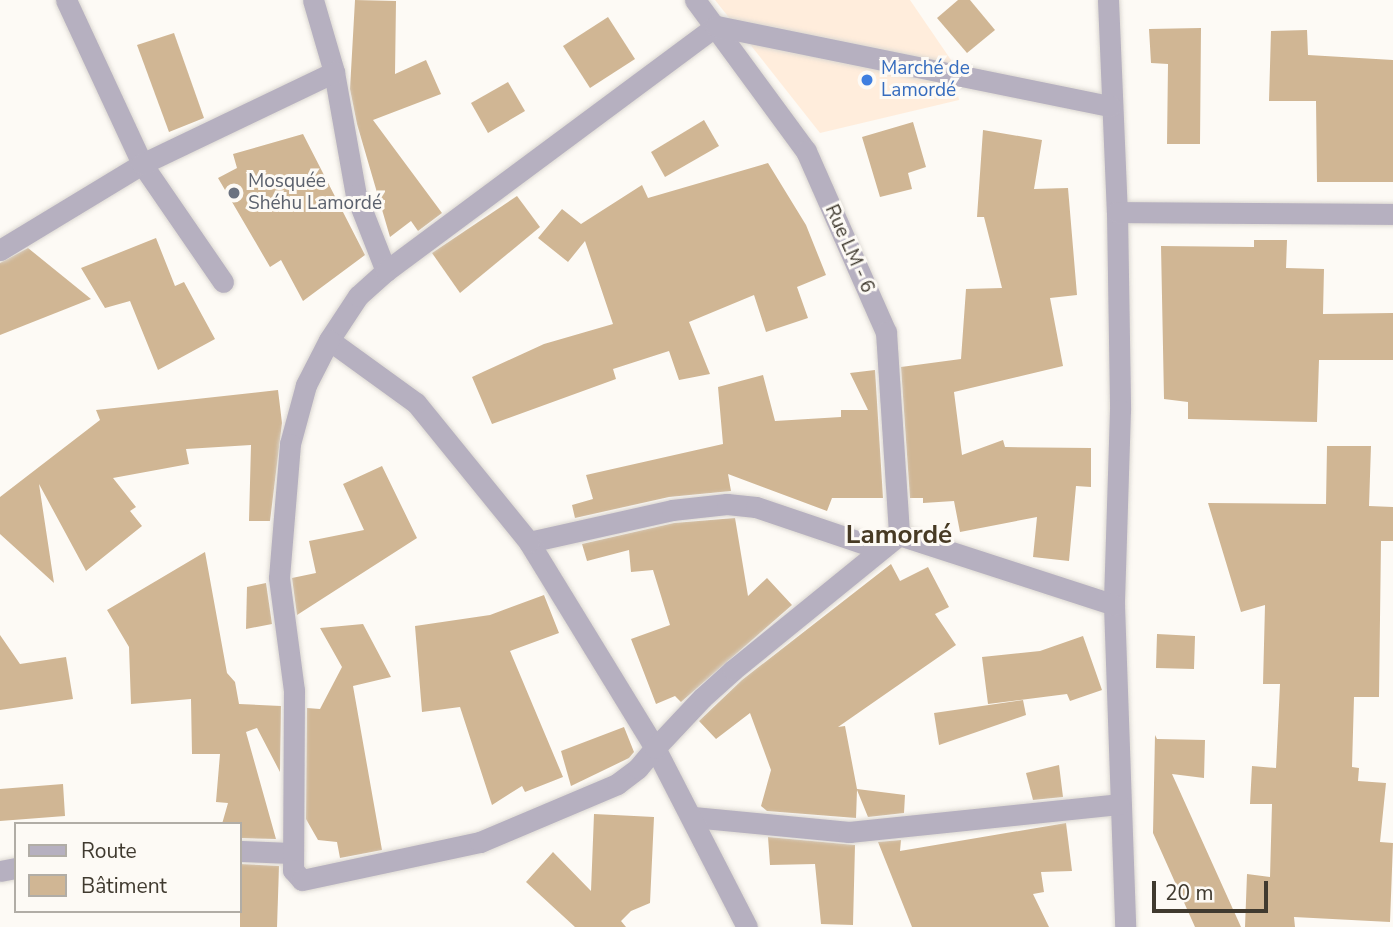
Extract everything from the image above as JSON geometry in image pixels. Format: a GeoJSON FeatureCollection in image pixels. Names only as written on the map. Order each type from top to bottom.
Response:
{"type":"FeatureCollection","features":[{"type":"Feature","properties":{"kind":"street"},"geometry":{"type":"LineString","coordinates":[[66,0],[142,164],[223,282]]}},
{"type":"Feature","properties":{"kind":"street"},"geometry":{"type":"LineString","coordinates":[[313,0],[334,72],[356,195],[386,271]]}},
{"type":"Feature","properties":{"kind":"street","name":"Rue LM - 6"},"geometry":{"type":"LineString","coordinates":[[695,0],[806,151],[886,332],[899,535]]}},
{"type":"Feature","properties":{"kind":"street"},"geometry":{"type":"LineString","coordinates":[[1108,0],[1110,106],[1117,212],[1120,410],[1114,605],[1125,927]]}},
{"type":"Feature","properties":{"kind":"street"},"geometry":{"type":"LineString","coordinates":[[1110,106],[716,26],[386,271],[358,296],[329,340],[306,385],[290,444],[281,541],[280,593],[294,690],[295,874],[307,882],[480,842],[617,784],[733,670],[877,548],[899,535],[1114,605]]}},
{"type":"Feature","properties":{"kind":"street"},"geometry":{"type":"LineString","coordinates":[[0,250],[142,164],[334,72]]}},
{"type":"Feature","properties":{"kind":"street"},"geometry":{"type":"LineString","coordinates":[[1117,212],[1393,214]]}},
{"type":"Feature","properties":{"kind":"street"},"geometry":{"type":"LineString","coordinates":[[329,340],[416,403],[529,542],[655,748],[693,817],[747,927]]}},
{"type":"Feature","properties":{"kind":"street"},"geometry":{"type":"LineString","coordinates":[[529,542],[672,510],[727,504],[756,507],[877,548]]}},
{"type":"Feature","properties":{"kind":"street"},"geometry":{"type":"LineString","coordinates":[[693,817],[849,832],[1119,804]]}},
{"type":"Feature","properties":{"kind":"street"},"geometry":{"type":"LineString","coordinates":[[242,851],[293,853]]}},
{"type":"Feature","properties":{"kind":"shaded area","name":"Marché de Lamordé"},"geometry":{"type":"Polygon","coordinates":[[[715,0],[910,0],[951,60],[959,100],[820,133],[715,0]]]}},
{"type":"Feature","properties":{"kind":"building"},"geometry":{"type":"Polygon","coordinates":[[[355,0],[396,1],[395,74],[426,60],[441,94],[373,120],[442,213],[418,231],[411,221],[390,237],[357,124],[350,89],[355,0]]]}},
{"type":"Feature","properties":{"kind":"building"},"geometry":{"type":"Polygon","coordinates":[[[958,0],[970,0],[995,30],[967,53],[937,18],[958,0]]]}},
{"type":"Feature","properties":{"kind":"building"},"geometry":{"type":"Polygon","coordinates":[[[608,17],[635,59],[590,88],[563,46],[608,17]]]}},
{"type":"Feature","properties":{"kind":"building"},"geometry":{"type":"Polygon","coordinates":[[[1201,28],[1200,144],[1167,144],[1168,64],[1151,63],[1149,29],[1201,28]]]}},
{"type":"Feature","properties":{"kind":"building"},"geometry":{"type":"Polygon","coordinates":[[[1307,30],[1308,55],[1393,60],[1393,182],[1317,182],[1316,101],[1269,101],[1271,31],[1307,30]]]}},
{"type":"Feature","properties":{"kind":"building"},"geometry":{"type":"Polygon","coordinates":[[[174,33],[204,118],[169,132],[137,45],[174,33]]]}},
{"type":"Feature","properties":{"kind":"building"},"geometry":{"type":"Polygon","coordinates":[[[508,82],[525,111],[488,133],[471,103],[508,82]]]}},
{"type":"Feature","properties":{"kind":"building"},"geometry":{"type":"Polygon","coordinates":[[[704,120],[719,146],[665,177],[651,152],[704,120]]]}},
{"type":"Feature","properties":{"kind":"building"},"geometry":{"type":"Polygon","coordinates":[[[913,122],[926,167],[908,173],[912,189],[880,197],[862,137],[913,122]]]}},
{"type":"Feature","properties":{"kind":"building"},"geometry":{"type":"Polygon","coordinates":[[[983,130],[1042,140],[1034,189],[1068,188],[1077,295],[1050,298],[1063,366],[954,392],[962,455],[1003,440],[1005,447],[1091,448],[1091,487],[1076,486],[1069,561],[1033,557],[1037,517],[960,532],[954,501],[923,503],[923,498],[910,498],[901,367],[961,359],[966,289],[1002,288],[984,217],[977,217],[983,130]]]}},
{"type":"Feature","properties":{"kind":"building","name":"Mosquée Shéhu Lamordé"},"geometry":{"type":"Polygon","coordinates":[[[303,134],[365,255],[303,301],[281,260],[270,267],[218,178],[237,168],[233,154],[303,134]]]}},
{"type":"Feature","properties":{"kind":"building"},"geometry":{"type":"Polygon","coordinates":[[[768,163],[806,225],[826,275],[797,287],[808,318],[766,332],[754,295],[689,322],[710,374],[679,380],[669,351],[613,369],[616,379],[492,424],[472,377],[544,344],[613,324],[585,241],[568,262],[538,238],[562,209],[581,224],[642,185],[648,198],[768,163]]]}},
{"type":"Feature","properties":{"kind":"building"},"geometry":{"type":"Polygon","coordinates":[[[517,196],[540,227],[460,293],[432,253],[517,196]]]}},
{"type":"Feature","properties":{"kind":"building"},"geometry":{"type":"Polygon","coordinates":[[[156,238],[175,286],[184,282],[215,339],[158,370],[130,301],[105,308],[81,268],[156,238]]]}},
{"type":"Feature","properties":{"kind":"building"},"geometry":{"type":"Polygon","coordinates":[[[1254,240],[1287,240],[1286,268],[1324,269],[1323,314],[1393,313],[1393,360],[1319,360],[1317,422],[1188,419],[1188,402],[1164,399],[1161,246],[1254,247],[1254,240]]]}},
{"type":"Feature","properties":{"kind":"building"},"geometry":{"type":"Polygon","coordinates":[[[28,248],[91,299],[0,335],[0,263],[28,248]]]}},
{"type":"Feature","properties":{"kind":"building"},"geometry":{"type":"Polygon","coordinates":[[[875,370],[883,498],[832,498],[827,511],[728,474],[731,491],[669,497],[575,518],[572,505],[593,499],[586,475],[723,444],[718,387],[763,375],[775,421],[841,417],[841,410],[868,410],[850,373],[875,370]]]}},
{"type":"Feature","properties":{"kind":"building"},"geometry":{"type":"Polygon","coordinates":[[[278,390],[282,423],[270,521],[249,521],[251,445],[186,449],[189,464],[113,478],[136,507],[130,511],[142,526],[86,571],[39,484],[54,583],[0,534],[0,497],[100,420],[96,410],[278,390]]]}},
{"type":"Feature","properties":{"kind":"building"},"geometry":{"type":"Polygon","coordinates":[[[1327,446],[1371,446],[1369,506],[1393,507],[1393,541],[1381,541],[1379,697],[1354,697],[1352,767],[1359,768],[1358,781],[1386,783],[1380,842],[1393,843],[1390,922],[1294,917],[1295,927],[1245,927],[1247,874],[1270,877],[1272,804],[1250,804],[1252,766],[1276,768],[1280,684],[1263,684],[1265,605],[1241,612],[1208,503],[1326,504],[1327,446]]]}},
{"type":"Feature","properties":{"kind":"building"},"geometry":{"type":"Polygon","coordinates":[[[382,466],[417,538],[297,615],[292,578],[316,573],[309,541],[364,530],[343,484],[382,466]]]}},
{"type":"Feature","properties":{"kind":"building"},"geometry":{"type":"Polygon","coordinates":[[[735,518],[748,596],[767,578],[792,605],[681,702],[675,696],[656,704],[631,639],[670,625],[653,570],[631,572],[629,550],[587,561],[582,544],[674,523],[735,518]]]}},
{"type":"Feature","properties":{"kind":"building"},"geometry":{"type":"Polygon","coordinates":[[[205,552],[227,673],[235,682],[239,704],[281,706],[280,772],[257,728],[246,732],[276,839],[242,838],[242,822],[223,822],[228,803],[216,802],[220,754],[192,754],[191,699],[131,704],[129,647],[107,610],[205,552]]]}},
{"type":"Feature","properties":{"kind":"building"},"geometry":{"type":"Polygon","coordinates":[[[891,564],[900,581],[928,567],[949,607],[935,614],[956,645],[838,727],[845,726],[857,789],[905,795],[904,813],[868,817],[857,790],[856,818],[767,811],[761,806],[771,770],[750,713],[716,739],[699,721],[742,680],[891,564]]]}},
{"type":"Feature","properties":{"kind":"building"},"geometry":{"type":"Polygon","coordinates":[[[266,583],[272,624],[246,629],[247,587],[266,583]]]}},
{"type":"Feature","properties":{"kind":"building"},"geometry":{"type":"Polygon","coordinates":[[[544,595],[559,633],[510,651],[563,777],[525,792],[522,786],[492,805],[460,707],[422,712],[415,626],[490,615],[544,595]]]}},
{"type":"Feature","properties":{"kind":"building"},"geometry":{"type":"Polygon","coordinates":[[[363,624],[391,677],[353,686],[382,850],[340,858],[337,842],[318,840],[306,819],[307,708],[320,709],[342,667],[320,628],[363,624]]]}},
{"type":"Feature","properties":{"kind":"building"},"geometry":{"type":"Polygon","coordinates":[[[1157,634],[1195,636],[1194,669],[1156,668],[1157,634]]]}},
{"type":"Feature","properties":{"kind":"building"},"geometry":{"type":"Polygon","coordinates":[[[0,635],[20,664],[66,657],[73,699],[0,710],[0,635]]]}},
{"type":"Feature","properties":{"kind":"building"},"geometry":{"type":"Polygon","coordinates":[[[1083,636],[1102,690],[1070,701],[1067,694],[988,704],[982,657],[1040,651],[1083,636]]]}},
{"type":"Feature","properties":{"kind":"building"},"geometry":{"type":"Polygon","coordinates":[[[1023,700],[1026,715],[939,745],[934,713],[1023,700]]]}},
{"type":"Feature","properties":{"kind":"building"},"geometry":{"type":"Polygon","coordinates":[[[624,727],[634,752],[629,758],[571,786],[561,751],[624,727]]]}},
{"type":"Feature","properties":{"kind":"building"},"geometry":{"type":"Polygon","coordinates":[[[1155,735],[1157,739],[1205,740],[1204,778],[1172,774],[1241,927],[1195,927],[1153,833],[1155,735]]]}},
{"type":"Feature","properties":{"kind":"building"},"geometry":{"type":"Polygon","coordinates":[[[1059,765],[1063,797],[1033,800],[1026,773],[1059,765]]]}},
{"type":"Feature","properties":{"kind":"building"},"geometry":{"type":"Polygon","coordinates":[[[63,784],[65,816],[0,821],[0,789],[63,784]]]}},
{"type":"Feature","properties":{"kind":"building"},"geometry":{"type":"Polygon","coordinates":[[[594,814],[654,817],[650,903],[631,911],[621,921],[626,927],[575,927],[526,882],[553,852],[591,891],[594,814]]]}},
{"type":"Feature","properties":{"kind":"building"},"geometry":{"type":"Polygon","coordinates":[[[1066,823],[1072,871],[1041,872],[1044,892],[1033,894],[1049,927],[912,927],[878,842],[901,840],[900,851],[1066,823]]]}},
{"type":"Feature","properties":{"kind":"building"},"geometry":{"type":"Polygon","coordinates":[[[768,837],[855,845],[853,925],[821,924],[815,864],[770,865],[768,837]]]}},
{"type":"Feature","properties":{"kind":"building"},"geometry":{"type":"Polygon","coordinates":[[[242,864],[279,866],[277,927],[240,927],[242,864]]]}},
{"type":"Feature","properties":{"kind":"place","name":"Marché de Lamordé"},"geometry":{"type":"Point","coordinates":[867,80]}},
{"type":"Feature","properties":{"kind":"place","name":"Mosquée Shéhu Lamordé"},"geometry":{"type":"Point","coordinates":[234,193]}},
{"type":"Feature","properties":{"kind":"district","name":"Lamordé"},"geometry":{"type":"Point","coordinates":[899,535]}}]}
